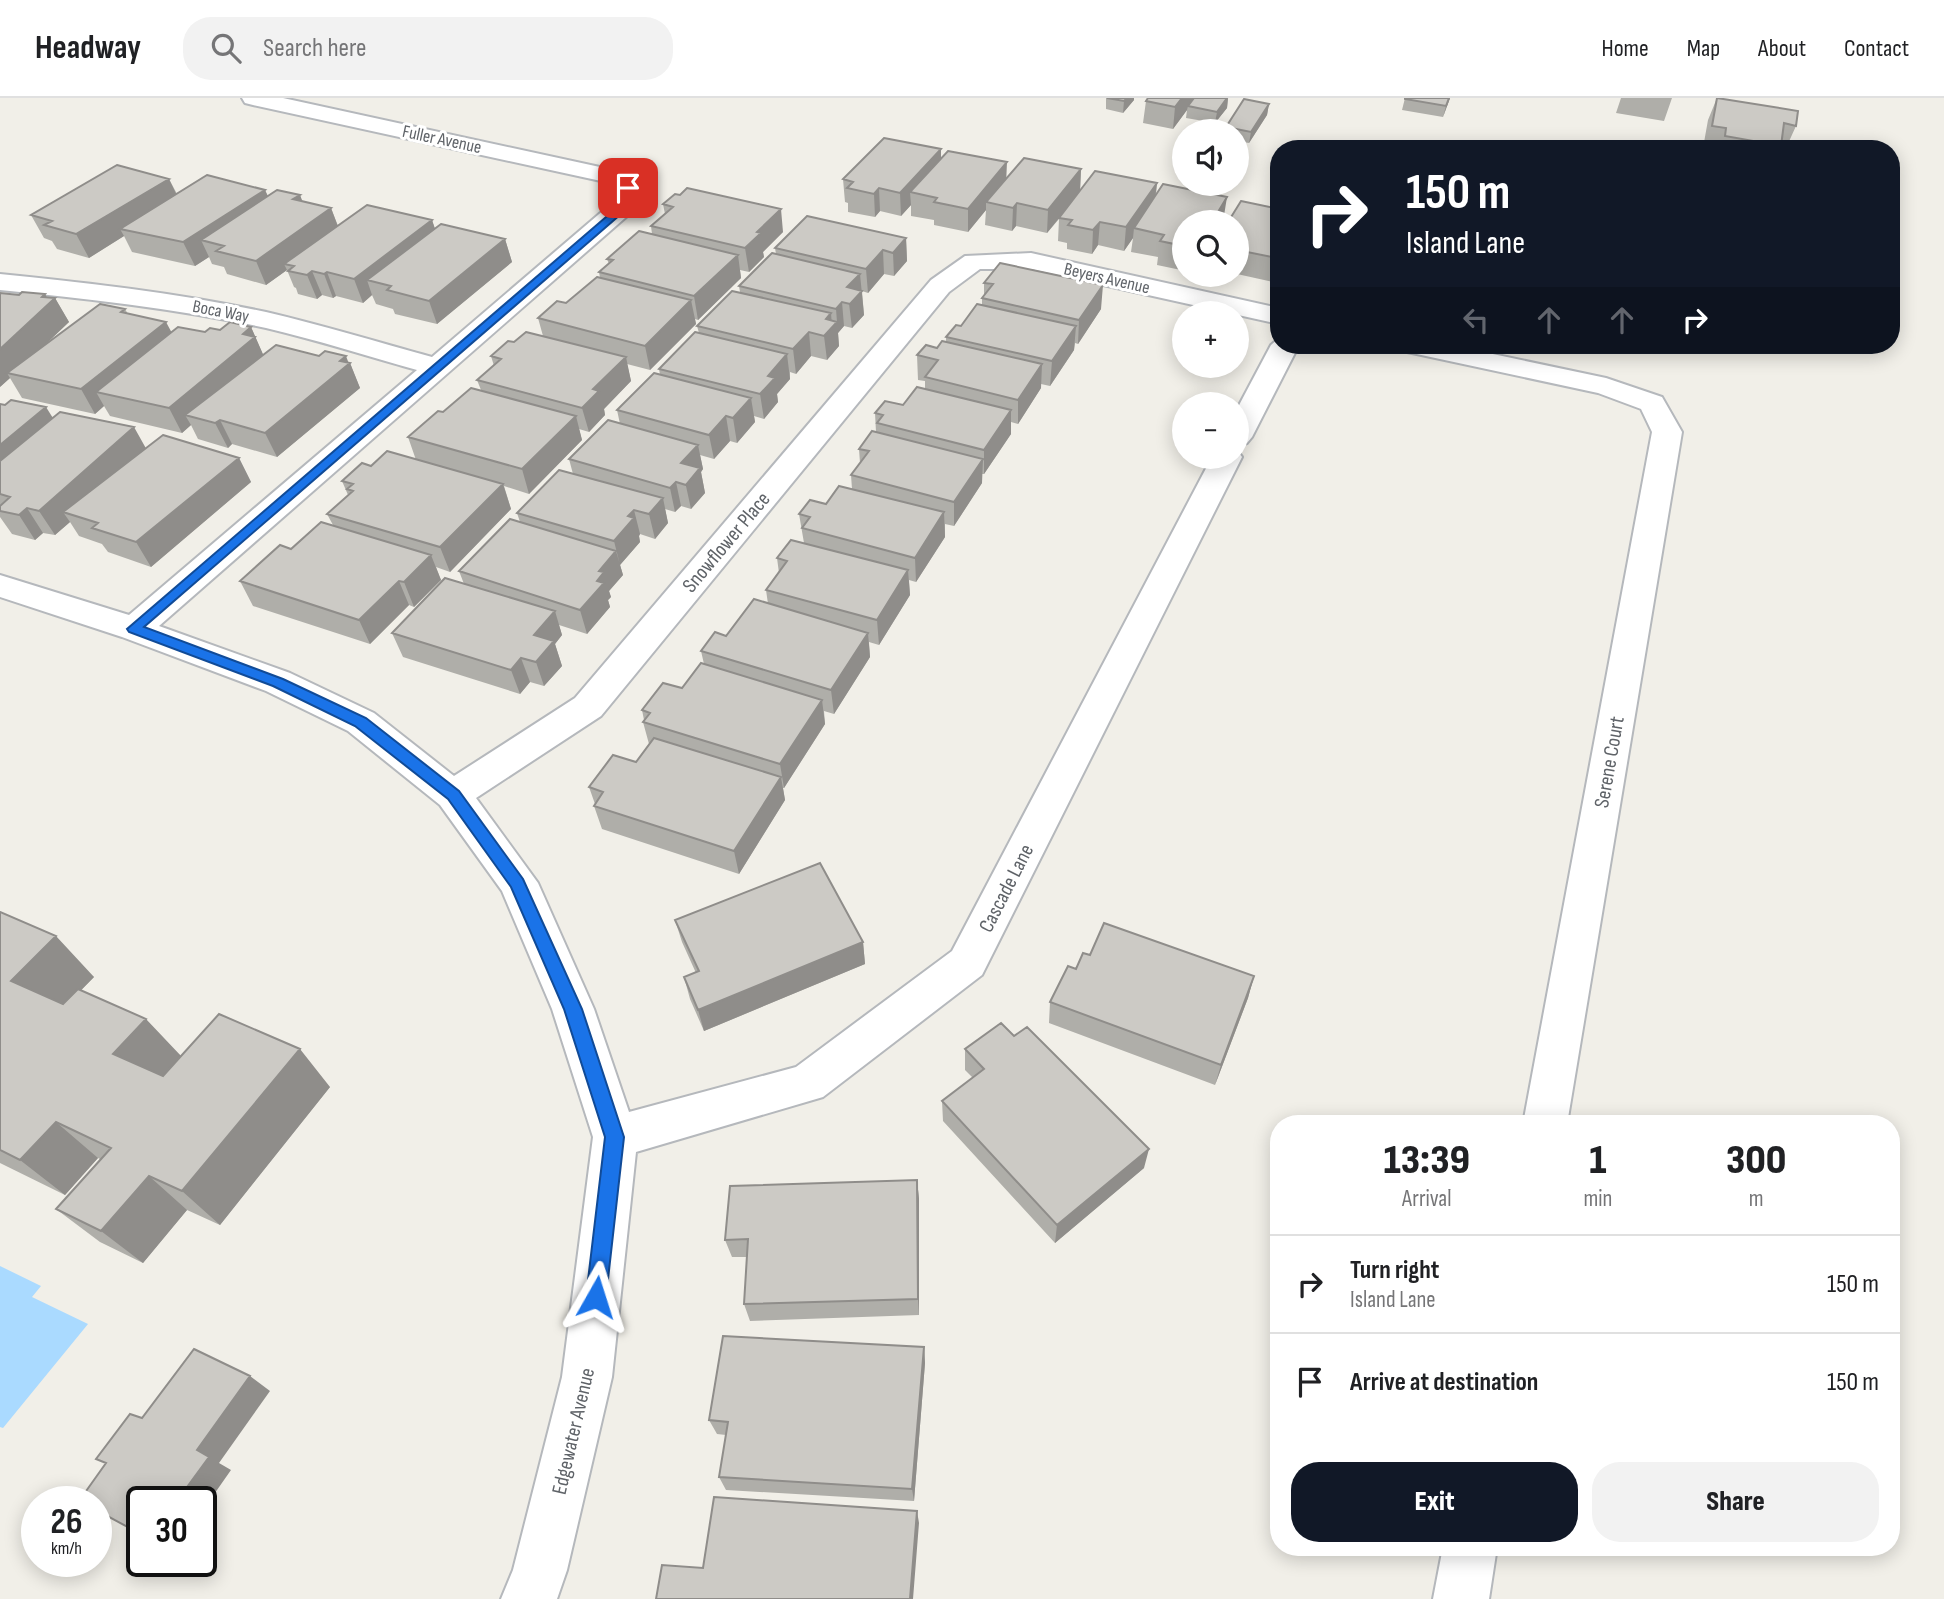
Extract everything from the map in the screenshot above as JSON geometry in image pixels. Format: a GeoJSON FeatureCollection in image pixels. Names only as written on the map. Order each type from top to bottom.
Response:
{"type":"FeatureCollection","features":[{"type":"Feature","properties":{"kind":"street","name":"Fuller Avenue"},"geometry":{"type":"LineString","coordinates":[[253,98],[609,176],[628,188],[624,206],[436,367]]}},
{"type":"Feature","properties":{"kind":"street","name":"Beyers Avenue"},"geometry":{"type":"LineString","coordinates":[[974,261],[1031,261],[1270,314]]}},
{"type":"Feature","properties":{"kind":"street","name":"Snowflower Place"},"geometry":{"type":"LineString","coordinates":[[453,795],[588,707],[940,286],[974,261]]}},
{"type":"Feature","properties":{"kind":"street","name":"Boca Way"},"geometry":{"type":"LineString","coordinates":[[0,282],[101,292],[191,305],[267,320],[436,367]]}},
{"type":"Feature","properties":{"kind":"street"},"geometry":{"type":"LineString","coordinates":[[1249,414],[1280,354]]}},
{"type":"Feature","properties":{"kind":"street","name":"Serene Court"},"geometry":{"type":"LineString","coordinates":[[1455,354],[1606,386],[1652,403],[1667,432],[1547,1115]]}},
{"type":"Feature","properties":{"kind":"street"},"geometry":{"type":"LineString","coordinates":[[134,629],[436,367]]}},
{"type":"Feature","properties":{"kind":"street","name":"Cascade Lane"},"geometry":{"type":"LineString","coordinates":[[615,1137],[808,1083],[967,963],[1221,469]]}},
{"type":"Feature","properties":{"kind":"street","name":"Edgewater Avenue"},"geometry":{"type":"LineString","coordinates":[[0,586],[134,629],[278,682],[361,722],[453,795],[518,883],[573,1009],[615,1137],[587,1377],[540,1570],[529,1599]]}},
{"type":"Feature","properties":{"kind":"street"},"geometry":{"type":"LineString","coordinates":[[1461,1599],[1468,1556]]}},
{"type":"Feature","properties":{"kind":"water"},"geometry":{"type":"Polygon","coordinates":[[[0,1266],[41,1286],[32,1297],[88,1324],[3,1428],[0,1427],[0,1266]]]}},
{"type":"Feature","properties":{"kind":"building"},"geometry":{"type":"Polygon","coordinates":[[[1148,98],[1182,98],[1175,107],[1146,101],[1148,98]]]}},
{"type":"Feature","properties":{"kind":"building"},"geometry":{"type":"Polygon","coordinates":[[[1194,98],[1227,98],[1217,112],[1188,106],[1194,98]]]}},
{"type":"Feature","properties":{"kind":"building"},"geometry":{"type":"Polygon","coordinates":[[[1405,98],[1449,98],[1446,106],[1405,98]]]}},
{"type":"Feature","properties":{"kind":"building"},"geometry":{"type":"Polygon","coordinates":[[[1717,98],[1798,111],[1796,126],[1784,123],[1782,140],[1747,140],[1725,136],[1726,128],[1712,126],[1717,98]]]}},
{"type":"Feature","properties":{"kind":"building"},"geometry":{"type":"Polygon","coordinates":[[[1244,99],[1269,104],[1251,132],[1249,119],[1231,119],[1244,99]]]}},
{"type":"Feature","properties":{"kind":"building"},"geometry":{"type":"Polygon","coordinates":[[[884,138],[941,149],[900,193],[879,188],[874,194],[847,188],[853,182],[843,179],[884,138]]]}},
{"type":"Feature","properties":{"kind":"building"},"geometry":{"type":"Polygon","coordinates":[[[948,151],[1007,162],[968,209],[934,202],[937,198],[910,192],[948,151]]]}},
{"type":"Feature","properties":{"kind":"building"},"geometry":{"type":"Polygon","coordinates":[[[1024,158],[1081,169],[1048,210],[1017,203],[1013,208],[986,202],[1024,158]]]}},
{"type":"Feature","properties":{"kind":"building"},"geometry":{"type":"Polygon","coordinates":[[[117,165],[169,179],[76,234],[44,225],[52,221],[31,215],[117,165]]]}},
{"type":"Feature","properties":{"kind":"building"},"geometry":{"type":"Polygon","coordinates":[[[1095,171],[1157,183],[1126,227],[1100,222],[1093,230],[1068,225],[1072,220],[1059,218],[1095,171]]]}},
{"type":"Feature","properties":{"kind":"building"},"geometry":{"type":"Polygon","coordinates":[[[207,175],[265,190],[183,242],[120,229],[207,175]]]}},
{"type":"Feature","properties":{"kind":"building"},"geometry":{"type":"Polygon","coordinates":[[[1163,184],[1172,186],[1172,196],[1227,197],[1219,210],[1172,210],[1172,244],[1160,241],[1164,235],[1134,228],[1163,184]]]}},
{"type":"Feature","properties":{"kind":"building"},"geometry":{"type":"Polygon","coordinates":[[[687,188],[781,209],[745,248],[651,226],[673,207],[663,204],[687,188]]]}},
{"type":"Feature","properties":{"kind":"building"},"geometry":{"type":"Polygon","coordinates":[[[277,190],[300,195],[293,199],[331,208],[256,261],[216,251],[224,246],[201,240],[277,190]]]}},
{"type":"Feature","properties":{"kind":"building"},"geometry":{"type":"Polygon","coordinates":[[[1241,201],[1270,207],[1270,257],[1249,252],[1249,210],[1235,210],[1241,201]]]}},
{"type":"Feature","properties":{"kind":"building"},"geometry":{"type":"Polygon","coordinates":[[[367,205],[432,220],[354,279],[327,272],[324,274],[312,271],[307,275],[288,271],[294,266],[284,264],[367,205]]]}},
{"type":"Feature","properties":{"kind":"building"},"geometry":{"type":"Polygon","coordinates":[[[807,216],[906,238],[893,253],[883,250],[866,269],[775,248],[807,216]]]}},
{"type":"Feature","properties":{"kind":"building"},"geometry":{"type":"Polygon","coordinates":[[[441,224],[505,239],[429,301],[387,290],[391,286],[367,280],[441,224]]]}},
{"type":"Feature","properties":{"kind":"building"},"geometry":{"type":"Polygon","coordinates":[[[639,231],[738,255],[694,296],[599,272],[613,260],[607,259],[639,231]]]}},
{"type":"Feature","properties":{"kind":"building"},"geometry":{"type":"Polygon","coordinates":[[[772,253],[860,274],[847,287],[862,291],[850,304],[842,302],[836,309],[739,286],[772,253]]]}},
{"type":"Feature","properties":{"kind":"building"},"geometry":{"type":"Polygon","coordinates":[[[1000,263],[1103,285],[1079,320],[982,298],[993,284],[984,283],[1000,263]]]}},
{"type":"Feature","properties":{"kind":"building"},"geometry":{"type":"Polygon","coordinates":[[[597,277],[691,300],[645,346],[538,318],[557,301],[566,303],[597,277]]]}},
{"type":"Feature","properties":{"kind":"building"},"geometry":{"type":"Polygon","coordinates":[[[732,291],[831,313],[826,319],[837,322],[824,336],[809,332],[793,349],[697,326],[732,291]]]}},
{"type":"Feature","properties":{"kind":"building"},"geometry":{"type":"Polygon","coordinates":[[[22,292],[45,294],[42,297],[55,298],[0,349],[0,293],[19,295],[22,292]]]}},
{"type":"Feature","properties":{"kind":"building"},"geometry":{"type":"Polygon","coordinates":[[[100,304],[125,309],[121,312],[166,322],[81,389],[7,373],[100,304]]]}},
{"type":"Feature","properties":{"kind":"building"},"geometry":{"type":"Polygon","coordinates":[[[977,304],[1076,326],[1052,361],[946,337],[956,325],[961,326],[977,304]]]}},
{"type":"Feature","properties":{"kind":"building"},"geometry":{"type":"Polygon","coordinates":[[[230,322],[251,327],[243,334],[255,337],[169,408],[96,392],[178,327],[205,332],[210,328],[220,330],[230,322]]]}},
{"type":"Feature","properties":{"kind":"building"},"geometry":{"type":"Polygon","coordinates":[[[526,332],[626,357],[593,389],[599,391],[582,408],[477,380],[501,359],[491,356],[508,341],[514,342],[526,332]]]}},
{"type":"Feature","properties":{"kind":"building"},"geometry":{"type":"Polygon","coordinates":[[[695,332],[787,354],[768,376],[775,378],[760,394],[659,369],[695,332]]]}},
{"type":"Feature","properties":{"kind":"building"},"geometry":{"type":"Polygon","coordinates":[[[942,341],[1042,364],[1018,400],[925,377],[938,360],[917,355],[926,345],[937,348],[942,341]]]}},
{"type":"Feature","properties":{"kind":"building"},"geometry":{"type":"Polygon","coordinates":[[[276,345],[319,356],[325,351],[346,356],[340,361],[350,363],[265,433],[220,420],[215,423],[185,415],[276,345]]]}},
{"type":"Feature","properties":{"kind":"building"},"geometry":{"type":"Polygon","coordinates":[[[654,373],[751,398],[733,418],[726,416],[709,435],[617,410],[654,373]]]}},
{"type":"Feature","properties":{"kind":"building"},"geometry":{"type":"Polygon","coordinates":[[[917,387],[1011,410],[984,450],[877,423],[883,415],[875,413],[885,401],[903,405],[917,387]]]}},
{"type":"Feature","properties":{"kind":"building"},"geometry":{"type":"Polygon","coordinates":[[[471,388],[576,416],[522,469],[408,437],[438,411],[443,412],[471,388]]]}},
{"type":"Feature","properties":{"kind":"building"},"geometry":{"type":"Polygon","coordinates":[[[11,400],[46,407],[0,445],[0,404],[5,405],[11,400]]]}},
{"type":"Feature","properties":{"kind":"building"},"geometry":{"type":"Polygon","coordinates":[[[60,412],[134,427],[39,511],[27,508],[19,515],[0,511],[0,506],[10,497],[0,494],[0,461],[60,412]]]}},
{"type":"Feature","properties":{"kind":"building"},"geometry":{"type":"Polygon","coordinates":[[[608,420],[698,445],[681,463],[700,468],[686,485],[676,482],[670,488],[569,459],[608,420]]]}},
{"type":"Feature","properties":{"kind":"building"},"geometry":{"type":"Polygon","coordinates":[[[872,431],[983,459],[954,502],[851,475],[869,451],[859,449],[872,431]]]}},
{"type":"Feature","properties":{"kind":"building"},"geometry":{"type":"Polygon","coordinates":[[[163,435],[239,458],[136,542],[92,528],[98,523],[63,512],[163,435]]]}},
{"type":"Feature","properties":{"kind":"building"},"geometry":{"type":"Polygon","coordinates":[[[387,451],[503,484],[440,547],[327,514],[353,491],[347,489],[353,484],[342,481],[362,463],[371,466],[387,451]]]}},
{"type":"Feature","properties":{"kind":"building"},"geometry":{"type":"Polygon","coordinates":[[[559,470],[663,498],[649,514],[634,510],[628,516],[634,518],[614,541],[517,513],[559,470]]]}},
{"type":"Feature","properties":{"kind":"building"},"geometry":{"type":"Polygon","coordinates":[[[839,486],[944,512],[915,558],[802,528],[810,517],[799,514],[810,500],[826,504],[839,486]]]}},
{"type":"Feature","properties":{"kind":"building"},"geometry":{"type":"Polygon","coordinates":[[[510,519],[616,551],[599,571],[604,572],[597,581],[604,583],[580,610],[459,571],[510,519]]]}},
{"type":"Feature","properties":{"kind":"building"},"geometry":{"type":"Polygon","coordinates":[[[321,522],[431,555],[404,582],[399,581],[359,620],[240,581],[280,545],[291,549],[321,522]]]}},
{"type":"Feature","properties":{"kind":"building"},"geometry":{"type":"Polygon","coordinates":[[[791,540],[908,570],[877,620],[766,590],[787,561],[777,558],[791,540]]]}},
{"type":"Feature","properties":{"kind":"building"},"geometry":{"type":"Polygon","coordinates":[[[445,578],[555,611],[534,635],[554,641],[536,662],[521,658],[511,670],[392,633],[445,578]]]}},
{"type":"Feature","properties":{"kind":"building"},"geometry":{"type":"Polygon","coordinates":[[[754,599],[868,633],[831,690],[701,651],[715,632],[726,636],[754,599]]]}},
{"type":"Feature","properties":{"kind":"building"},"geometry":{"type":"Polygon","coordinates":[[[701,663],[822,700],[780,764],[643,722],[650,713],[642,710],[663,683],[682,688],[701,663]]]}},
{"type":"Feature","properties":{"kind":"building"},"geometry":{"type":"Polygon","coordinates":[[[654,738],[781,777],[734,851],[594,806],[603,792],[589,787],[613,755],[636,762],[654,738]]]}},
{"type":"Feature","properties":{"kind":"building"},"geometry":{"type":"Polygon","coordinates":[[[820,863],[863,942],[698,1010],[684,977],[699,971],[675,920],[820,863]]]}},
{"type":"Feature","properties":{"kind":"building"},"geometry":{"type":"Polygon","coordinates":[[[0,912],[56,936],[11,981],[63,1004],[78,989],[146,1019],[113,1054],[163,1076],[219,1014],[300,1049],[182,1191],[149,1176],[101,1231],[56,1209],[111,1148],[56,1122],[20,1160],[0,1150],[0,912]]]}},
{"type":"Feature","properties":{"kind":"building"},"geometry":{"type":"Polygon","coordinates":[[[1104,923],[1254,976],[1221,1065],[1050,1002],[1068,966],[1076,969],[1083,953],[1090,955],[1104,923]]]}},
{"type":"Feature","properties":{"kind":"building"},"geometry":{"type":"Polygon","coordinates":[[[1001,1023],[1014,1036],[1027,1027],[1149,1149],[1057,1225],[942,1101],[984,1069],[965,1049],[1001,1023]]]}},
{"type":"Feature","properties":{"kind":"building"},"geometry":{"type":"Polygon","coordinates":[[[917,1180],[918,1299],[744,1304],[748,1239],[725,1240],[730,1186],[917,1180]]]}},
{"type":"Feature","properties":{"kind":"building"},"geometry":{"type":"Polygon","coordinates":[[[723,1336],[924,1347],[912,1489],[719,1477],[728,1422],[709,1420],[723,1336]]]}},
{"type":"Feature","properties":{"kind":"building"},"geometry":{"type":"Polygon","coordinates":[[[194,1349],[250,1376],[197,1450],[209,1457],[188,1486],[126,1486],[126,1526],[112,1519],[112,1486],[90,1486],[106,1463],[96,1459],[130,1414],[142,1418],[194,1349]]]}},
{"type":"Feature","properties":{"kind":"building"},"geometry":{"type":"Polygon","coordinates":[[[714,1497],[917,1511],[910,1599],[656,1599],[662,1565],[703,1568],[714,1497]]]}},
{"type":"Feature","properties":{"kind":"route"},"geometry":{"type":"LineString","coordinates":[[596,1297],[615,1137],[573,1009],[518,883],[453,795],[361,722],[278,682],[134,629],[624,206],[628,188]]}}]}
